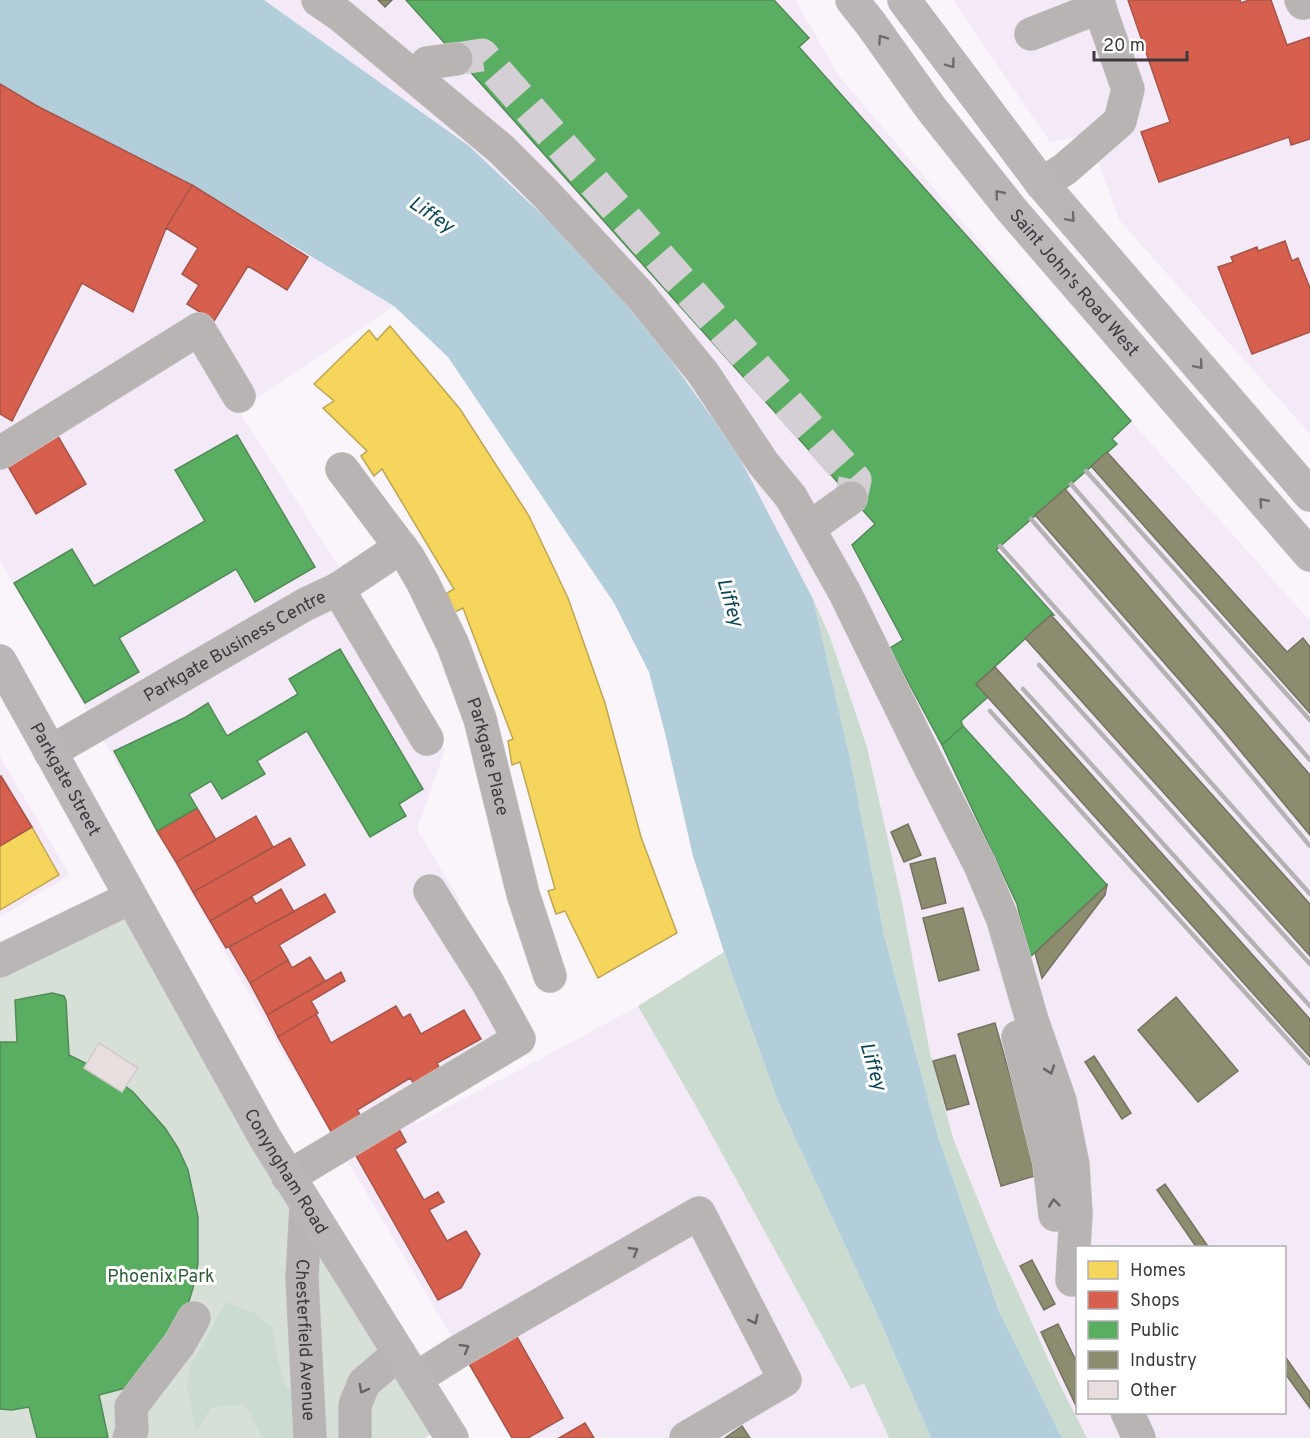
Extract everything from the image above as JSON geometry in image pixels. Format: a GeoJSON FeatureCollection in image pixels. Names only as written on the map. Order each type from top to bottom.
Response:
{"type":"FeatureCollection","features":[{"type":"Feature","properties":{"kind":"main road","name":"Saint John's Road West"},"geometry":{"type":"LineString","coordinates":[[852,0],[930,107],[1011,209],[1307,546]]}},
{"type":"Feature","properties":{"kind":"main road"},"geometry":{"type":"LineString","coordinates":[[904,0],[1042,184],[1310,495]]}},
{"type":"Feature","properties":{"kind":"main road","name":"Parkgate Street"},"geometry":{"type":"LineString","coordinates":[[0,660],[130,898]]}},
{"type":"Feature","properties":{"kind":"main road"},"geometry":{"type":"LineString","coordinates":[[0,961],[130,898]]}},
{"type":"Feature","properties":{"kind":"main road","name":"Conyngham Road"},"geometry":{"type":"LineString","coordinates":[[130,898],[288,1177],[452,1438]]}},
{"type":"Feature","properties":{"kind":"street"},"geometry":{"type":"LineString","coordinates":[[318,0],[340,15],[501,149],[546,194],[640,295],[703,373],[763,463],[791,497],[845,593],[922,752],[981,865],[1003,920],[1032,1020],[1059,1101],[1073,1165],[1076,1214],[1075,1288]]}},
{"type":"Feature","properties":{"kind":"street"},"geometry":{"type":"LineString","coordinates":[[348,0],[442,61],[651,284],[717,365],[779,453],[791,497]]}},
{"type":"Feature","properties":{"kind":"street"},"geometry":{"type":"LineString","coordinates":[[1031,34],[1098,4],[1128,89],[1120,121],[1065,169],[1042,184]]}},
{"type":"Feature","properties":{"kind":"street"},"geometry":{"type":"LineString","coordinates":[[0,453],[199,329],[239,396]]}},
{"type":"Feature","properties":{"kind":"street","name":"Parkgate Place"},"geometry":{"type":"LineString","coordinates":[[342,469],[401,548],[423,584],[453,645],[480,719],[523,894],[550,976]]}},
{"type":"Feature","properties":{"kind":"street"},"geometry":{"type":"LineString","coordinates":[[809,528],[852,498]]}},
{"type":"Feature","properties":{"kind":"street"},"geometry":{"type":"LineString","coordinates":[[401,548],[338,589],[427,739]]}},
{"type":"Feature","properties":{"kind":"street","name":"Parkgate Business Centre"},"geometry":{"type":"LineString","coordinates":[[50,752],[306,604],[338,589]]}},
{"type":"Feature","properties":{"kind":"street"},"geometry":{"type":"LineString","coordinates":[[288,1177],[519,1039],[477,989],[430,891]]}},
{"type":"Feature","properties":{"kind":"street","name":"Chesterfield Avenue"},"geometry":{"type":"LineString","coordinates":[[306,1205],[302,1278],[310,1438]]}},
{"type":"Feature","properties":{"kind":"street"},"geometry":{"type":"LineString","coordinates":[[355,1438],[355,1405],[364,1383],[407,1366],[461,1350],[699,1213],[785,1380],[686,1438]]}},
{"type":"Feature","properties":{"kind":"street"},"geometry":{"type":"LineString","coordinates":[[129,1438],[132,1430],[131,1407],[180,1343],[194,1318]]}},
{"type":"Feature","properties":{"kind":"street"},"geometry":{"type":"LineString","coordinates":[[1127,1414],[1139,1438]]}},
{"type":"Feature","properties":{"kind":"shaded area"},"geometry":{"type":"Polygon","coordinates":[[[264,0],[795,0],[840,77],[1131,421],[1310,621],[1310,1438],[1087,1438],[1060,1385],[994,1239],[954,1141],[930,1053],[867,747],[830,637],[813,599],[736,451],[665,352],[606,280],[468,146],[264,0]]]}},
{"type":"Feature","properties":{"kind":"shaded area"},"geometry":{"type":"Polygon","coordinates":[[[953,0],[1310,0],[1310,434],[1120,221],[1098,162],[1107,154],[1090,130],[1072,138],[1050,142],[953,0]]]}},
{"type":"Feature","properties":{"kind":"shaded area"},"geometry":{"type":"Polygon","coordinates":[[[0,84],[37,106],[192,185],[394,306],[239,411],[407,673],[445,750],[417,829],[460,901],[448,934],[501,1030],[497,1045],[401,1096],[417,1123],[638,1006],[697,1108],[851,1389],[864,1382],[889,1438],[512,1438],[276,1041],[0,560],[0,84]]]}},
{"type":"Feature","properties":{"kind":"shaded area"},"geometry":{"type":"Polygon","coordinates":[[[0,756],[70,875],[0,917],[0,756]]]}},
{"type":"Feature","properties":{"kind":"green space"},"geometry":{"type":"Polygon","coordinates":[[[813,599],[830,637],[867,747],[902,902],[930,1053],[954,1141],[994,1239],[1060,1385],[1087,1438],[1062,1438],[999,1311],[938,1136],[884,935],[852,767],[813,599]]]}},
{"type":"Feature","properties":{"kind":"green space","name":"Phoenix Park"},"geometry":{"type":"Polygon","coordinates":[[[130,898],[444,1425],[425,1438],[0,1438],[0,961],[130,898]]]}},
{"type":"Feature","properties":{"kind":"green space"},"geometry":{"type":"Polygon","coordinates":[[[724,952],[777,1099],[876,1312],[931,1438],[889,1438],[864,1383],[851,1389],[697,1108],[638,1006],[724,952]]]}},
{"type":"Feature","properties":{"kind":"green space"},"geometry":{"type":"Polygon","coordinates":[[[226,1302],[256,1314],[273,1329],[286,1387],[309,1397],[310,1438],[263,1438],[244,1404],[211,1408],[196,1431],[187,1387],[191,1365],[226,1302]]]}},
{"type":"Feature","properties":{"kind":"water","name":"Liffey"},"geometry":{"type":"Polygon","coordinates":[[[0,0],[264,0],[469,146],[557,229],[606,280],[665,352],[736,451],[813,599],[852,767],[884,935],[938,1136],[999,1311],[1062,1438],[931,1438],[876,1312],[777,1099],[724,952],[693,856],[649,672],[614,603],[448,357],[394,306],[192,185],[37,106],[0,84],[0,0]]]}},
{"type":"Feature","properties":{"kind":"building: Homes"},"geometry":{"type":"Polygon","coordinates":[[[390,326],[460,409],[529,516],[568,598],[605,703],[641,837],[677,933],[598,978],[565,911],[556,914],[548,891],[555,889],[520,762],[512,765],[508,741],[513,739],[463,608],[455,612],[447,593],[454,589],[382,469],[374,476],[361,456],[367,451],[323,408],[334,401],[314,384],[369,330],[377,340],[390,326]]]}},
{"type":"Feature","properties":{"kind":"building: Homes"},"geometry":{"type":"Polygon","coordinates":[[[32,827],[59,875],[0,910],[0,846],[32,827]]]}},
{"type":"Feature","properties":{"kind":"building: Shops"},"geometry":{"type":"Polygon","coordinates":[[[1128,0],[1240,0],[1241,3],[1249,0],[1271,0],[1287,45],[1310,37],[1310,139],[1291,145],[1289,137],[1159,182],[1141,132],[1170,122],[1128,0]]]}},
{"type":"Feature","properties":{"kind":"building: Shops"},"geometry":{"type":"Polygon","coordinates":[[[0,84],[37,106],[192,185],[166,228],[133,312],[82,283],[12,421],[0,414],[0,84]]]}},
{"type":"Feature","properties":{"kind":"building: Shops"},"geometry":{"type":"Polygon","coordinates":[[[192,185],[308,257],[287,290],[248,266],[214,321],[187,304],[199,285],[182,274],[198,248],[166,228],[192,185]]]}},
{"type":"Feature","properties":{"kind":"building: Shops"},"geometry":{"type":"Polygon","coordinates":[[[1285,241],[1292,261],[1298,258],[1310,288],[1310,332],[1252,354],[1218,267],[1233,262],[1231,257],[1257,247],[1258,251],[1285,241]]]}},
{"type":"Feature","properties":{"kind":"building: Shops"},"geometry":{"type":"Polygon","coordinates":[[[56,433],[86,484],[36,514],[6,463],[56,433]]]}},
{"type":"Feature","properties":{"kind":"building: Shops"},"geometry":{"type":"Polygon","coordinates":[[[0,777],[32,827],[0,846],[0,777]]]}},
{"type":"Feature","properties":{"kind":"building: Shops"},"geometry":{"type":"Polygon","coordinates":[[[197,808],[216,840],[176,862],[157,831],[197,808]]]}},
{"type":"Feature","properties":{"kind":"building: Shops"},"geometry":{"type":"Polygon","coordinates":[[[256,816],[273,847],[193,892],[176,862],[256,816]]]}},
{"type":"Feature","properties":{"kind":"building: Shops"},"geometry":{"type":"Polygon","coordinates":[[[290,838],[305,865],[210,921],[193,892],[290,838]]]}},
{"type":"Feature","properties":{"kind":"building: Shops"},"geometry":{"type":"Polygon","coordinates":[[[281,889],[294,912],[226,948],[210,921],[252,897],[256,904],[281,889]]]}},
{"type":"Feature","properties":{"kind":"building: Shops"},"geometry":{"type":"Polygon","coordinates":[[[325,894],[335,912],[279,945],[288,960],[250,983],[229,947],[325,894]]]}},
{"type":"Feature","properties":{"kind":"building: Shops"},"geometry":{"type":"Polygon","coordinates":[[[310,957],[325,981],[267,1015],[250,983],[288,960],[292,968],[310,957]]]}},
{"type":"Feature","properties":{"kind":"building: Shops"},"geometry":{"type":"Polygon","coordinates":[[[341,972],[345,981],[311,1001],[318,1013],[278,1037],[267,1015],[341,972]]]}},
{"type":"Feature","properties":{"kind":"building: Shops"},"geometry":{"type":"Polygon","coordinates":[[[396,1006],[403,1018],[410,1014],[421,1034],[464,1010],[481,1039],[437,1063],[440,1070],[415,1085],[410,1078],[357,1110],[363,1119],[334,1137],[278,1037],[316,1014],[331,1043],[396,1006]]]}},
{"type":"Feature","properties":{"kind":"building: Shops"},"geometry":{"type":"Polygon","coordinates":[[[399,1129],[406,1142],[395,1149],[424,1200],[438,1192],[444,1202],[429,1210],[447,1241],[466,1231],[480,1254],[461,1288],[438,1300],[355,1154],[399,1129]]]}},
{"type":"Feature","properties":{"kind":"building: Shops"},"geometry":{"type":"Polygon","coordinates":[[[516,1335],[563,1418],[528,1438],[512,1438],[468,1362],[516,1335]]]}},
{"type":"Feature","properties":{"kind":"building: Shops"},"geometry":{"type":"Polygon","coordinates":[[[585,1423],[594,1438],[559,1438],[585,1423]]]}},
{"type":"Feature","properties":{"kind":"building: Public"},"geometry":{"type":"Polygon","coordinates":[[[406,0],[774,0],[809,38],[799,47],[1131,421],[1112,439],[1117,444],[996,550],[1054,615],[1051,615],[976,684],[988,697],[961,721],[963,726],[942,745],[890,648],[903,640],[852,545],[875,524],[406,0]]]}},
{"type":"Feature","properties":{"kind":"building: Public"},"geometry":{"type":"Polygon","coordinates":[[[237,435],[315,567],[255,602],[236,569],[119,638],[139,672],[85,703],[14,583],[72,549],[94,586],[205,521],[175,470],[237,435]]]}},
{"type":"Feature","properties":{"kind":"building: Public"},"geometry":{"type":"Polygon","coordinates":[[[340,649],[423,789],[399,804],[406,816],[370,837],[307,731],[257,761],[265,774],[222,799],[211,781],[189,794],[197,808],[157,831],[114,751],[186,717],[208,703],[227,736],[298,694],[289,679],[340,649]]]}},
{"type":"Feature","properties":{"kind":"building: Public"},"geometry":{"type":"Polygon","coordinates":[[[963,726],[1107,885],[1030,957],[1017,904],[942,745],[963,726]]]}},
{"type":"Feature","properties":{"kind":"building: Public"},"geometry":{"type":"Polygon","coordinates":[[[52,993],[64,996],[66,1001],[69,1055],[113,1077],[133,1092],[165,1128],[188,1170],[198,1217],[198,1264],[186,1311],[129,1387],[99,1395],[108,1437],[106,1438],[37,1438],[29,1407],[12,1410],[0,1409],[0,1042],[17,1042],[15,1000],[52,993]]]}},
{"type":"Feature","properties":{"kind":"building: Industry"},"geometry":{"type":"Polygon","coordinates":[[[378,0],[392,0],[385,7],[378,0]]]}},
{"type":"Feature","properties":{"kind":"building: Industry"},"geometry":{"type":"Polygon","coordinates":[[[1107,452],[1287,652],[1303,638],[1310,647],[1310,713],[1091,466],[1107,452]]]}},
{"type":"Feature","properties":{"kind":"building: Industry"},"geometry":{"type":"Polygon","coordinates":[[[1065,489],[1310,775],[1310,835],[1223,730],[1035,515],[1065,489]]]}},
{"type":"Feature","properties":{"kind":"building: Industry"},"geometry":{"type":"Polygon","coordinates":[[[1051,615],[1310,904],[1310,956],[1025,638],[1051,615]]]}},
{"type":"Feature","properties":{"kind":"building: Industry"},"geometry":{"type":"Polygon","coordinates":[[[995,667],[1310,1019],[1310,1057],[976,684],[995,667]]]}},
{"type":"Feature","properties":{"kind":"building: Industry"},"geometry":{"type":"Polygon","coordinates":[[[908,824],[921,855],[904,862],[891,832],[908,824]]]}},
{"type":"Feature","properties":{"kind":"building: Industry"},"geometry":{"type":"Polygon","coordinates":[[[935,858],[946,903],[922,909],[910,864],[935,858]]]}},
{"type":"Feature","properties":{"kind":"building: Industry"},"geometry":{"type":"Polygon","coordinates":[[[1107,885],[1105,895],[1042,978],[1035,953],[1107,885]]]}},
{"type":"Feature","properties":{"kind":"building: Industry"},"geometry":{"type":"Polygon","coordinates":[[[963,908],[979,970],[939,981],[923,918],[963,908]]]}},
{"type":"Feature","properties":{"kind":"building: Industry"},"geometry":{"type":"Polygon","coordinates":[[[1176,997],[1238,1071],[1198,1102],[1138,1030],[1176,997]]]}},
{"type":"Feature","properties":{"kind":"building: Industry"},"geometry":{"type":"Polygon","coordinates":[[[995,1023],[1038,1175],[1001,1186],[958,1034],[995,1023]]]}},
{"type":"Feature","properties":{"kind":"building: Industry"},"geometry":{"type":"Polygon","coordinates":[[[955,1055],[969,1104],[947,1110],[933,1061],[955,1055]]]}},
{"type":"Feature","properties":{"kind":"building: Industry"},"geometry":{"type":"Polygon","coordinates":[[[1094,1056],[1131,1113],[1122,1119],[1085,1062],[1094,1056]]]}},
{"type":"Feature","properties":{"kind":"building: Industry"},"geometry":{"type":"Polygon","coordinates":[[[1165,1184],[1208,1246],[1196,1246],[1157,1190],[1165,1184]]]}},
{"type":"Feature","properties":{"kind":"building: Industry"},"geometry":{"type":"Polygon","coordinates":[[[1032,1260],[1055,1304],[1044,1310],[1020,1266],[1032,1260]]]}},
{"type":"Feature","properties":{"kind":"building: Industry"},"geometry":{"type":"Polygon","coordinates":[[[1058,1324],[1076,1361],[1076,1406],[1041,1332],[1058,1324]]]}},
{"type":"Feature","properties":{"kind":"building: Industry"},"geometry":{"type":"Polygon","coordinates":[[[1286,1358],[1310,1392],[1310,1408],[1286,1375],[1286,1358]]]}},
{"type":"Feature","properties":{"kind":"building: Industry"},"geometry":{"type":"Polygon","coordinates":[[[742,1426],[750,1438],[725,1438],[742,1426]]]}},
{"type":"Feature","properties":{"kind":"building: Other"},"geometry":{"type":"Polygon","coordinates":[[[99,1043],[138,1068],[122,1092],[84,1068],[99,1043]]]}},
{"type":"Feature","properties":{"kind":"tunnel"},"geometry":{"type":"LineString","coordinates":[[456,59],[482,55],[855,480],[851,498]]}},
{"type":"Feature","properties":{"kind":"railway"},"geometry":{"type":"LineString","coordinates":[[1086,471],[1310,720]]}},
{"type":"Feature","properties":{"kind":"railway"},"geometry":{"type":"LineString","coordinates":[[1071,484],[1310,760]]}},
{"type":"Feature","properties":{"kind":"railway"},"geometry":{"type":"LineString","coordinates":[[1031,519],[1189,701],[1310,846]]}},
{"type":"Feature","properties":{"kind":"railway"},"geometry":{"type":"LineString","coordinates":[[1000,546],[1310,894]]}},
{"type":"Feature","properties":{"kind":"railway"},"geometry":{"type":"LineString","coordinates":[[1039,665],[1310,964]]}},
{"type":"Feature","properties":{"kind":"railway"},"geometry":{"type":"LineString","coordinates":[[1023,689],[1310,1006]]}},
{"type":"Feature","properties":{"kind":"railway"},"geometry":{"type":"LineString","coordinates":[[990,711],[1310,1064]]}}]}
